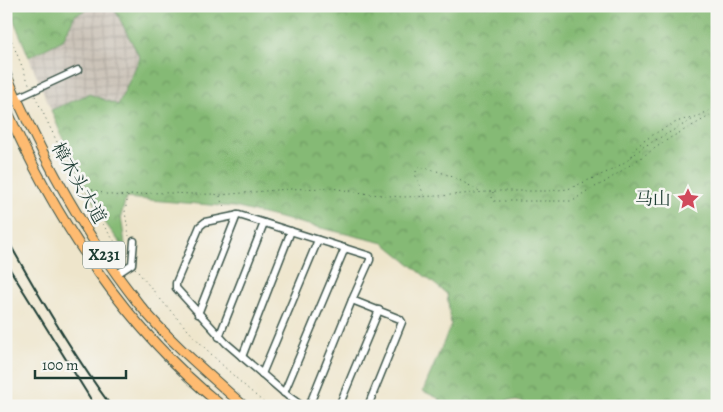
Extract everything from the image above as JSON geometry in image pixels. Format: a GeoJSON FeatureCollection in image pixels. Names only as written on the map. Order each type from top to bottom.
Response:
{"type":"FeatureCollection","features":[{"type":"Feature","properties":{"kind":"main road","name":"樟木头大道"},"geometry":{"type":"LineString","coordinates":[[6,74],[55,177],[76,214],[117,274],[138,303],[165,333],[196,364],[244,406]]}},
{"type":"Feature","properties":{"kind":"main road","name":"樟木头大道"},"geometry":{"type":"LineString","coordinates":[[6,108],[64,222],[105,281],[157,345],[207,394],[222,406]]}},
{"type":"Feature","properties":{"kind":"lane"},"geometry":{"type":"LineString","coordinates":[[17,98],[78,70]]}},
{"type":"Feature","properties":{"kind":"lane"},"geometry":{"type":"LineString","coordinates":[[302,406],[284,393],[219,337],[177,290],[176,283],[200,226],[205,222],[227,213],[237,215],[370,257],[309,406]]}},
{"type":"Feature","properties":{"kind":"lane"},"geometry":{"type":"LineString","coordinates":[[198,314],[237,215]]}},
{"type":"Feature","properties":{"kind":"lane"},"geometry":{"type":"LineString","coordinates":[[219,337],[264,223]]}},
{"type":"Feature","properties":{"kind":"lane"},"geometry":{"type":"LineString","coordinates":[[242,357],[291,231]]}},
{"type":"Feature","properties":{"kind":"lane"},"geometry":{"type":"LineString","coordinates":[[262,374],[318,240]]}},
{"type":"Feature","properties":{"kind":"lane"},"geometry":{"type":"LineString","coordinates":[[117,274],[132,264],[134,244]]}},
{"type":"Feature","properties":{"kind":"lane"},"geometry":{"type":"LineString","coordinates":[[284,393],[345,248]]}},
{"type":"Feature","properties":{"kind":"lane"},"geometry":{"type":"LineString","coordinates":[[352,300],[400,319],[402,322],[368,406]]}},
{"type":"Feature","properties":{"kind":"lane"},"geometry":{"type":"LineString","coordinates":[[339,406],[379,310]]}},
{"type":"Feature","properties":{"kind":"path"},"geometry":{"type":"LineString","coordinates":[[6,27],[32,91],[83,194],[103,228],[182,325],[268,406]]}},
{"type":"Feature","properties":{"kind":"path"},"geometry":{"type":"LineString","coordinates":[[83,194],[94,189],[102,193],[139,196],[151,193],[220,195],[288,189],[331,188],[383,196],[568,189],[604,174],[643,148],[717,106]]}},
{"type":"Feature","properties":{"kind":"path"},"geometry":{"type":"LineString","coordinates":[[707,112],[708,118]]}},
{"type":"Feature","properties":{"kind":"path"},"geometry":{"type":"LineString","coordinates":[[492,192],[494,201],[573,201],[670,138],[717,112]]}},
{"type":"Feature","properties":{"kind":"path"},"geometry":{"type":"LineString","coordinates":[[632,157],[634,150],[656,133],[685,118],[692,120]]}},
{"type":"Feature","properties":{"kind":"path"},"geometry":{"type":"LineString","coordinates":[[423,195],[415,174],[418,167],[434,169],[455,177],[482,193]]}},
{"type":"Feature","properties":{"kind":"path"},"geometry":{"type":"LineString","coordinates":[[128,195],[126,215],[129,242],[134,244]]}},
{"type":"Feature","properties":{"kind":"path"},"geometry":{"type":"LineString","coordinates":[[220,195],[227,213]]}},
{"type":"Feature","properties":{"kind":"shaded area"},"geometry":{"type":"Polygon","coordinates":[[[95,6],[113,6],[140,58],[118,105],[89,94],[51,110],[29,58],[63,40],[75,15],[95,6]]]}},
{"type":"Feature","properties":{"kind":"green space"},"geometry":{"type":"Polygon","coordinates":[[[8,6],[95,6],[75,15],[63,40],[29,57],[8,6]]]}},
{"type":"Feature","properties":{"kind":"green space"},"geometry":{"type":"Polygon","coordinates":[[[113,6],[717,6],[717,406],[526,406],[526,403],[511,400],[476,404],[475,406],[437,406],[440,399],[423,391],[451,325],[447,294],[384,243],[234,207],[126,198],[121,216],[126,251],[106,224],[72,160],[51,110],[89,94],[118,105],[140,58],[113,6]]]}},
{"type":"Feature","properties":{"kind":"railway"},"geometry":{"type":"LineString","coordinates":[[6,237],[56,323],[111,406]]}},
{"type":"Feature","properties":{"kind":"railway"},"geometry":{"type":"LineString","coordinates":[[6,263],[95,406]]}},
{"type":"Feature","properties":{"kind":"place","name":"马山"},"geometry":{"type":"Point","coordinates":[688,199]}}]}
